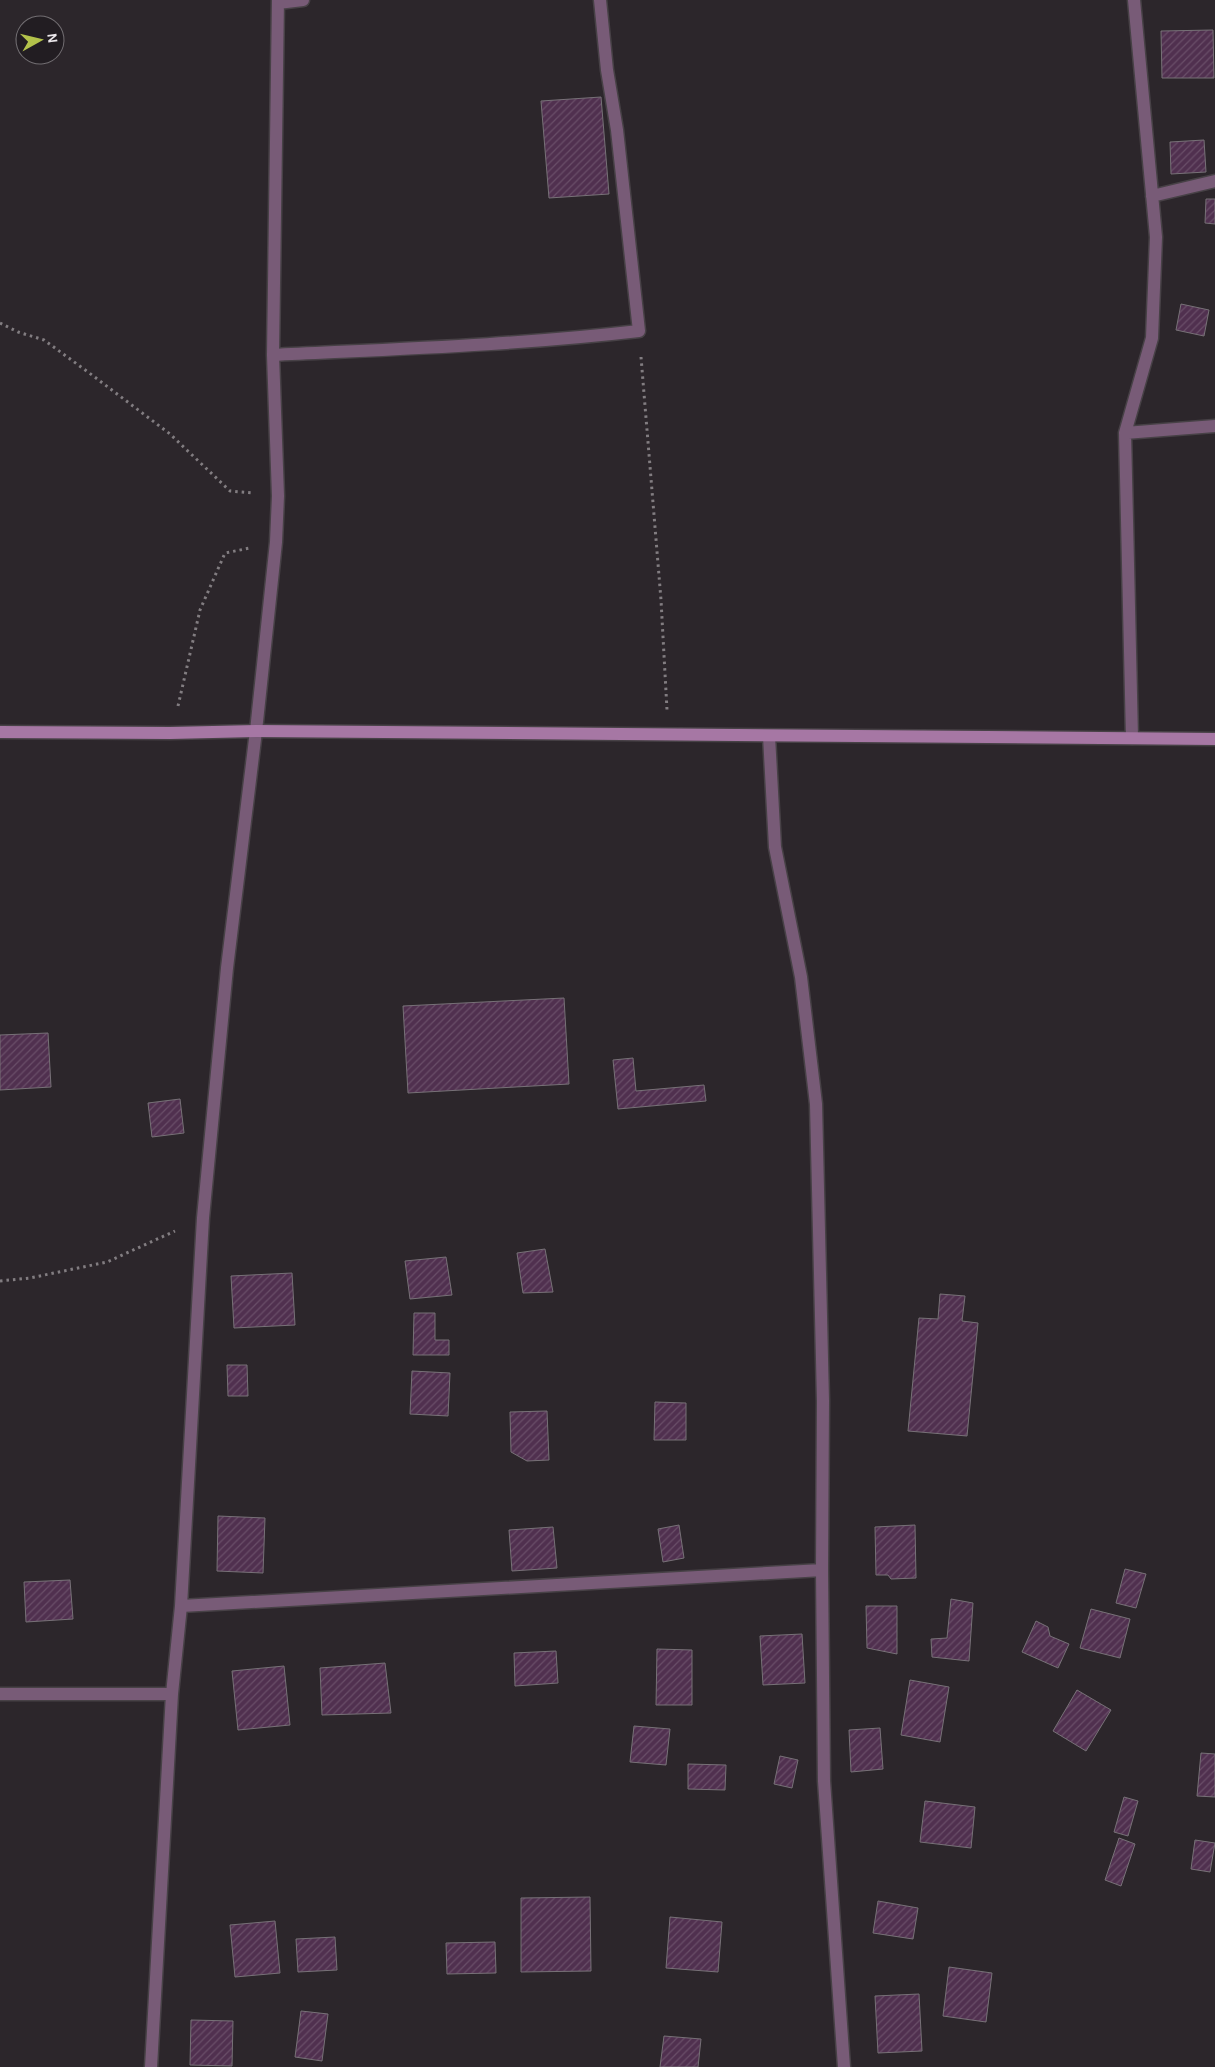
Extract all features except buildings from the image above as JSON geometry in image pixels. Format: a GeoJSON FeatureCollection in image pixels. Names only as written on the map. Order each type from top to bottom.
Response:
{"type":"FeatureCollection","features":[{"type":"Feature","properties":{"kind":"main road"},"geometry":{"type":"LineString","coordinates":[[0,732],[170,733],[256,731],[668,736],[1215,739]]}},
{"type":"Feature","properties":{"kind":"street"},"geometry":{"type":"LineString","coordinates":[[151,2067],[172,1694],[181,1606],[203,1218],[226,968],[256,731],[276,542],[278,496],[273,355],[278,2],[303,0]]}},
{"type":"Feature","properties":{"kind":"street"},"geometry":{"type":"LineString","coordinates":[[273,355],[453,346],[639,331],[617,130],[607,70],[600,0]]}},
{"type":"Feature","properties":{"kind":"street"},"geometry":{"type":"LineString","coordinates":[[1132,738],[1125,433],[1152,338],[1156,237],[1134,0]]}},
{"type":"Feature","properties":{"kind":"street"},"geometry":{"type":"LineString","coordinates":[[1152,196],[1215,181]]}},
{"type":"Feature","properties":{"kind":"street"},"geometry":{"type":"LineString","coordinates":[[1125,433],[1215,426]]}},
{"type":"Feature","properties":{"kind":"street"},"geometry":{"type":"LineString","coordinates":[[768,736],[775,846],[800,977],[816,1104],[823,1401],[824,1781],[844,2067]]}},
{"type":"Feature","properties":{"kind":"street"},"geometry":{"type":"LineString","coordinates":[[181,1606],[822,1570]]}},
{"type":"Feature","properties":{"kind":"street"},"geometry":{"type":"LineString","coordinates":[[0,1694],[172,1694]]}},
{"type":"Feature","properties":{"kind":"path"},"geometry":{"type":"LineString","coordinates":[[0,323],[18,332],[44,340],[92,374],[170,434],[230,490],[278,496]]}},
{"type":"Feature","properties":{"kind":"path"},"geometry":{"type":"LineString","coordinates":[[639,331],[661,600],[668,736]]}},
{"type":"Feature","properties":{"kind":"path"},"geometry":{"type":"LineString","coordinates":[[170,733],[185,680],[200,610],[225,553],[276,542]]}},
{"type":"Feature","properties":{"kind":"path"},"geometry":{"type":"LineString","coordinates":[[0,1281],[30,1278],[107,1262],[203,1218]]}}]}
